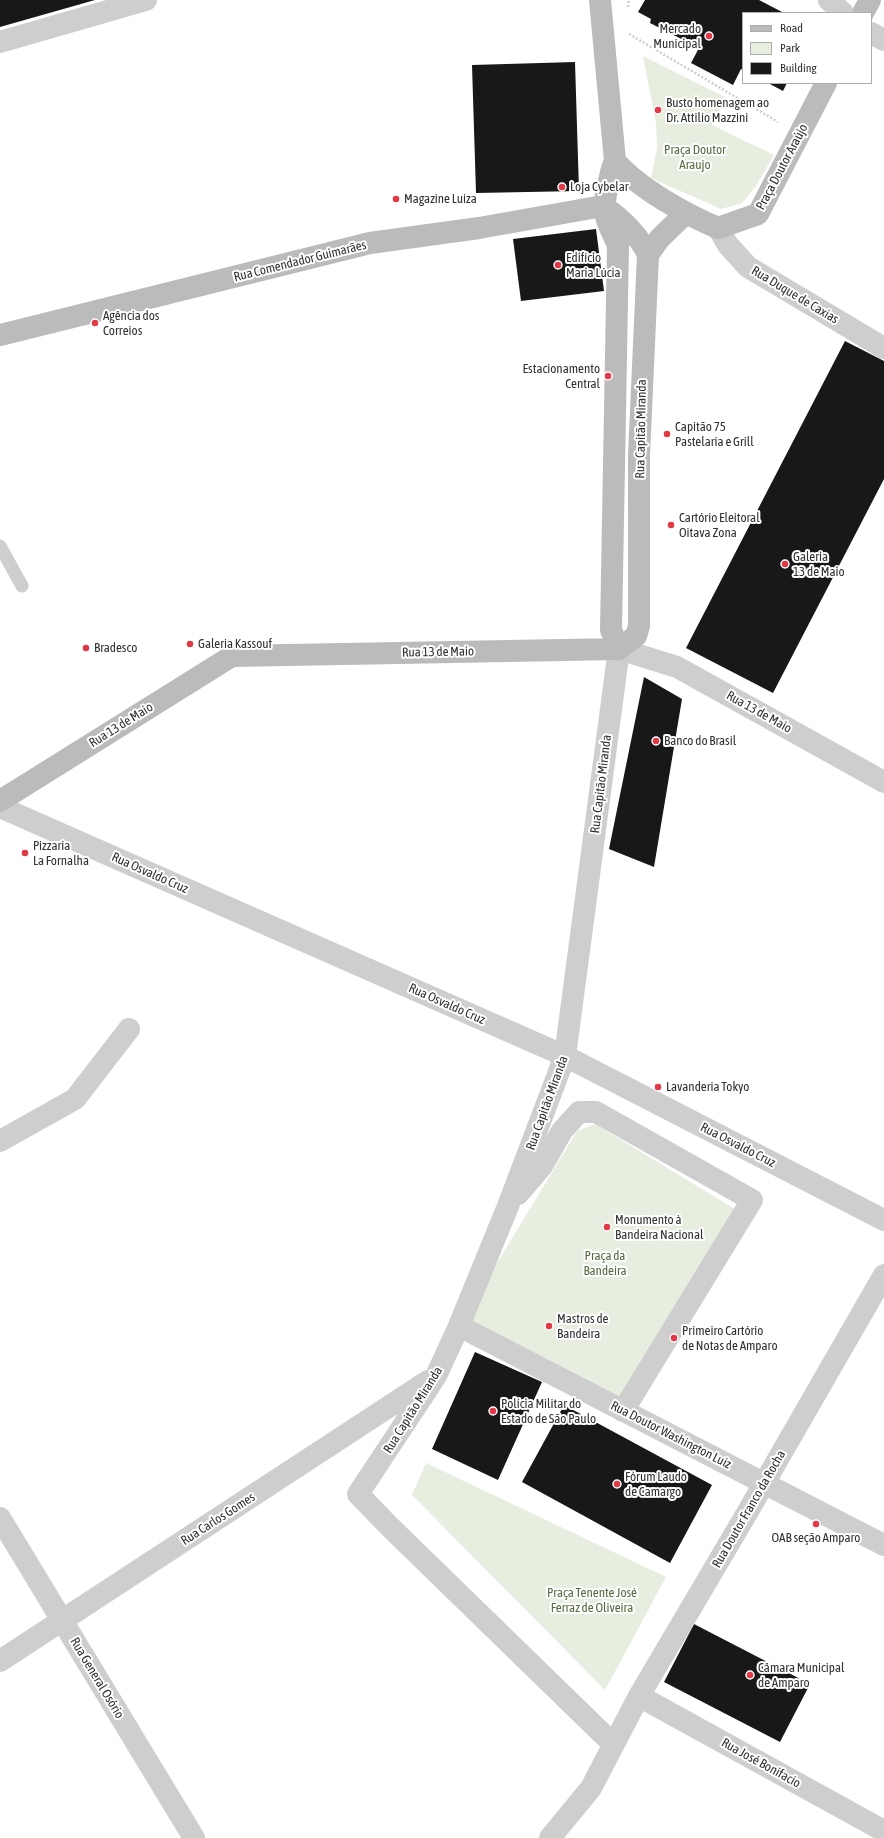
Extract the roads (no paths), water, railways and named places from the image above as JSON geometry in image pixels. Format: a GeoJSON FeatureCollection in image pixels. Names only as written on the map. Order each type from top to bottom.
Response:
{"type":"FeatureCollection","features":[{"type":"Feature","properties":{"kind":"street"},"geometry":{"type":"LineString","coordinates":[[0,42],[124,3],[146,0]]}},
{"type":"Feature","properties":{"kind":"street"},"geometry":{"type":"LineString","coordinates":[[829,0],[842,12]]}},
{"type":"Feature","properties":{"kind":"street"},"geometry":{"type":"LineString","coordinates":[[864,12],[870,0]]}},
{"type":"Feature","properties":{"kind":"street"},"geometry":{"type":"LineString","coordinates":[[600,9],[615,161],[611,170],[603,206],[613,213],[637,238],[644,246],[648,256]]}},
{"type":"Feature","properties":{"kind":"street"},"geometry":{"type":"LineString","coordinates":[[872,34],[884,40]]}},
{"type":"Feature","properties":{"kind":"street","name":"Praça Doutor Araújo"},"geometry":{"type":"LineString","coordinates":[[718,228],[758,214],[825,84]]}},
{"type":"Feature","properties":{"kind":"street"},"geometry":{"type":"LineString","coordinates":[[615,161],[624,172],[684,214],[718,228]]}},
{"type":"Feature","properties":{"kind":"street","name":"Rua Comendador Guimarães"},"geometry":{"type":"LineString","coordinates":[[0,335],[370,243],[479,228],[603,206]]}},
{"type":"Feature","properties":{"kind":"street","name":"Rua Capitão Miranda"},"geometry":{"type":"LineString","coordinates":[[603,206],[606,218],[618,245],[611,630],[619,649],[565,1056],[508,1206],[459,1326],[436,1376],[358,1494],[394,1532],[614,1744]]}},
{"type":"Feature","properties":{"kind":"street"},"geometry":{"type":"LineString","coordinates":[[648,256],[660,238],[684,214]]}},
{"type":"Feature","properties":{"kind":"street","name":"Rua Duque de Caxias"},"geometry":{"type":"LineString","coordinates":[[718,228],[728,245],[748,267],[884,348]]}},
{"type":"Feature","properties":{"kind":"street","name":"Rua Capitão Miranda"},"geometry":{"type":"LineString","coordinates":[[619,649],[636,636],[639,626],[639,455],[648,256]]}},
{"type":"Feature","properties":{"kind":"street","name":"Rua 13 de Maio"},"geometry":{"type":"LineString","coordinates":[[0,801],[232,656],[619,649],[677,667],[884,782]]}},
{"type":"Feature","properties":{"kind":"street","name":"Rua Osvaldo Cruz"},"geometry":{"type":"LineString","coordinates":[[0,807],[565,1056],[884,1220]]}},
{"type":"Feature","properties":{"kind":"street"},"geometry":{"type":"LineString","coordinates":[[0,1141],[75,1099],[129,1029]]}},
{"type":"Feature","properties":{"kind":"street"},"geometry":{"type":"LineString","coordinates":[[508,1206],[542,1166],[562,1130],[579,1112],[596,1112],[752,1200],[623,1411]]}},
{"type":"Feature","properties":{"kind":"street","name":"Rua Doutor Franco da Rocha"},"geometry":{"type":"LineString","coordinates":[[550,1838],[591,1788],[639,1696],[765,1482],[884,1275]]}},
{"type":"Feature","properties":{"kind":"street","name":"Rua Doutor Washington Luiz"},"geometry":{"type":"LineString","coordinates":[[459,1326],[623,1411],[765,1482],[884,1545]]}},
{"type":"Feature","properties":{"kind":"street","name":"Rua Carlos Gomes"},"geometry":{"type":"LineString","coordinates":[[0,1662],[436,1376]]}},
{"type":"Feature","properties":{"kind":"street","name":"Rua General Osório"},"geometry":{"type":"LineString","coordinates":[[0,1518],[194,1838]]}},
{"type":"Feature","properties":{"kind":"street","name":"Rua José Bonifacio"},"geometry":{"type":"LineString","coordinates":[[639,1696],[884,1830]]}},
{"type":"Feature","properties":{"kind":"lane"},"geometry":{"type":"LineString","coordinates":[[0,546],[22,586]]}},
{"type":"Feature","properties":{"kind":"place","name":"Mercado Municipal"},"geometry":{"type":"Point","coordinates":[709,36]}},
{"type":"Feature","properties":{"kind":"place","name":"Busto homenagem ao Dr. Attilio Mazzini"},"geometry":{"type":"Point","coordinates":[658,110]}},
{"type":"Feature","properties":{"kind":"place","name":"Loja Cybelar"},"geometry":{"type":"Point","coordinates":[562,187]}},
{"type":"Feature","properties":{"kind":"place","name":"Magazine Luiza"},"geometry":{"type":"Point","coordinates":[396,199]}},
{"type":"Feature","properties":{"kind":"place","name":"Edifício Maria Lúcia"},"geometry":{"type":"Point","coordinates":[558,265]}},
{"type":"Feature","properties":{"kind":"place","name":"Agência dos Correios"},"geometry":{"type":"Point","coordinates":[95,323]}},
{"type":"Feature","properties":{"kind":"place","name":"Estacionamento Central"},"geometry":{"type":"Point","coordinates":[608,376]}},
{"type":"Feature","properties":{"kind":"place","name":"Capitão 75 Pastelaria e Grill"},"geometry":{"type":"Point","coordinates":[667,434]}},
{"type":"Feature","properties":{"kind":"place","name":"Cartório Eleitoral Oitava Zona"},"geometry":{"type":"Point","coordinates":[671,525]}},
{"type":"Feature","properties":{"kind":"place","name":"Galeria 13 de Maio"},"geometry":{"type":"Point","coordinates":[785,564]}},
{"type":"Feature","properties":{"kind":"place","name":"Galeria Kassouf"},"geometry":{"type":"Point","coordinates":[190,644]}},
{"type":"Feature","properties":{"kind":"place","name":"Bradesco"},"geometry":{"type":"Point","coordinates":[86,648]}},
{"type":"Feature","properties":{"kind":"place","name":"Banco do Brasil"},"geometry":{"type":"Point","coordinates":[656,741]}},
{"type":"Feature","properties":{"kind":"place","name":"Pizzaria La Fornalha"},"geometry":{"type":"Point","coordinates":[25,853]}},
{"type":"Feature","properties":{"kind":"place","name":"Lavanderia Tokyo"},"geometry":{"type":"Point","coordinates":[658,1087]}},
{"type":"Feature","properties":{"kind":"place","name":"Monumento à Bandeira Nacional"},"geometry":{"type":"Point","coordinates":[607,1227]}},
{"type":"Feature","properties":{"kind":"place","name":"Mastros de Bandeira"},"geometry":{"type":"Point","coordinates":[549,1326]}},
{"type":"Feature","properties":{"kind":"place","name":"Primeiro Cartório de Notas de Amparo"},"geometry":{"type":"Point","coordinates":[674,1338]}},
{"type":"Feature","properties":{"kind":"place","name":"Polícia Militar do Estado de São Paulo"},"geometry":{"type":"Point","coordinates":[493,1411]}},
{"type":"Feature","properties":{"kind":"place","name":"Fórum Laudo de Camargo"},"geometry":{"type":"Point","coordinates":[617,1484]}},
{"type":"Feature","properties":{"kind":"place","name":"OAB seção Amparo"},"geometry":{"type":"Point","coordinates":[816,1524]}},
{"type":"Feature","properties":{"kind":"place","name":"Câmara Municipal de Amparo"},"geometry":{"type":"Point","coordinates":[750,1675]}},
{"type":"Feature","properties":{"kind":"park label","name":"Praça Doutor Araujo"},"geometry":{"type":"Point","coordinates":[695,158]}},
{"type":"Feature","properties":{"kind":"park label","name":"Praça da Bandeira"},"geometry":{"type":"Point","coordinates":[605,1264]}},
{"type":"Feature","properties":{"kind":"park label","name":"Praça Tenente José Ferraz de Oliveira"},"geometry":{"type":"Point","coordinates":[592,1600]}}]}
